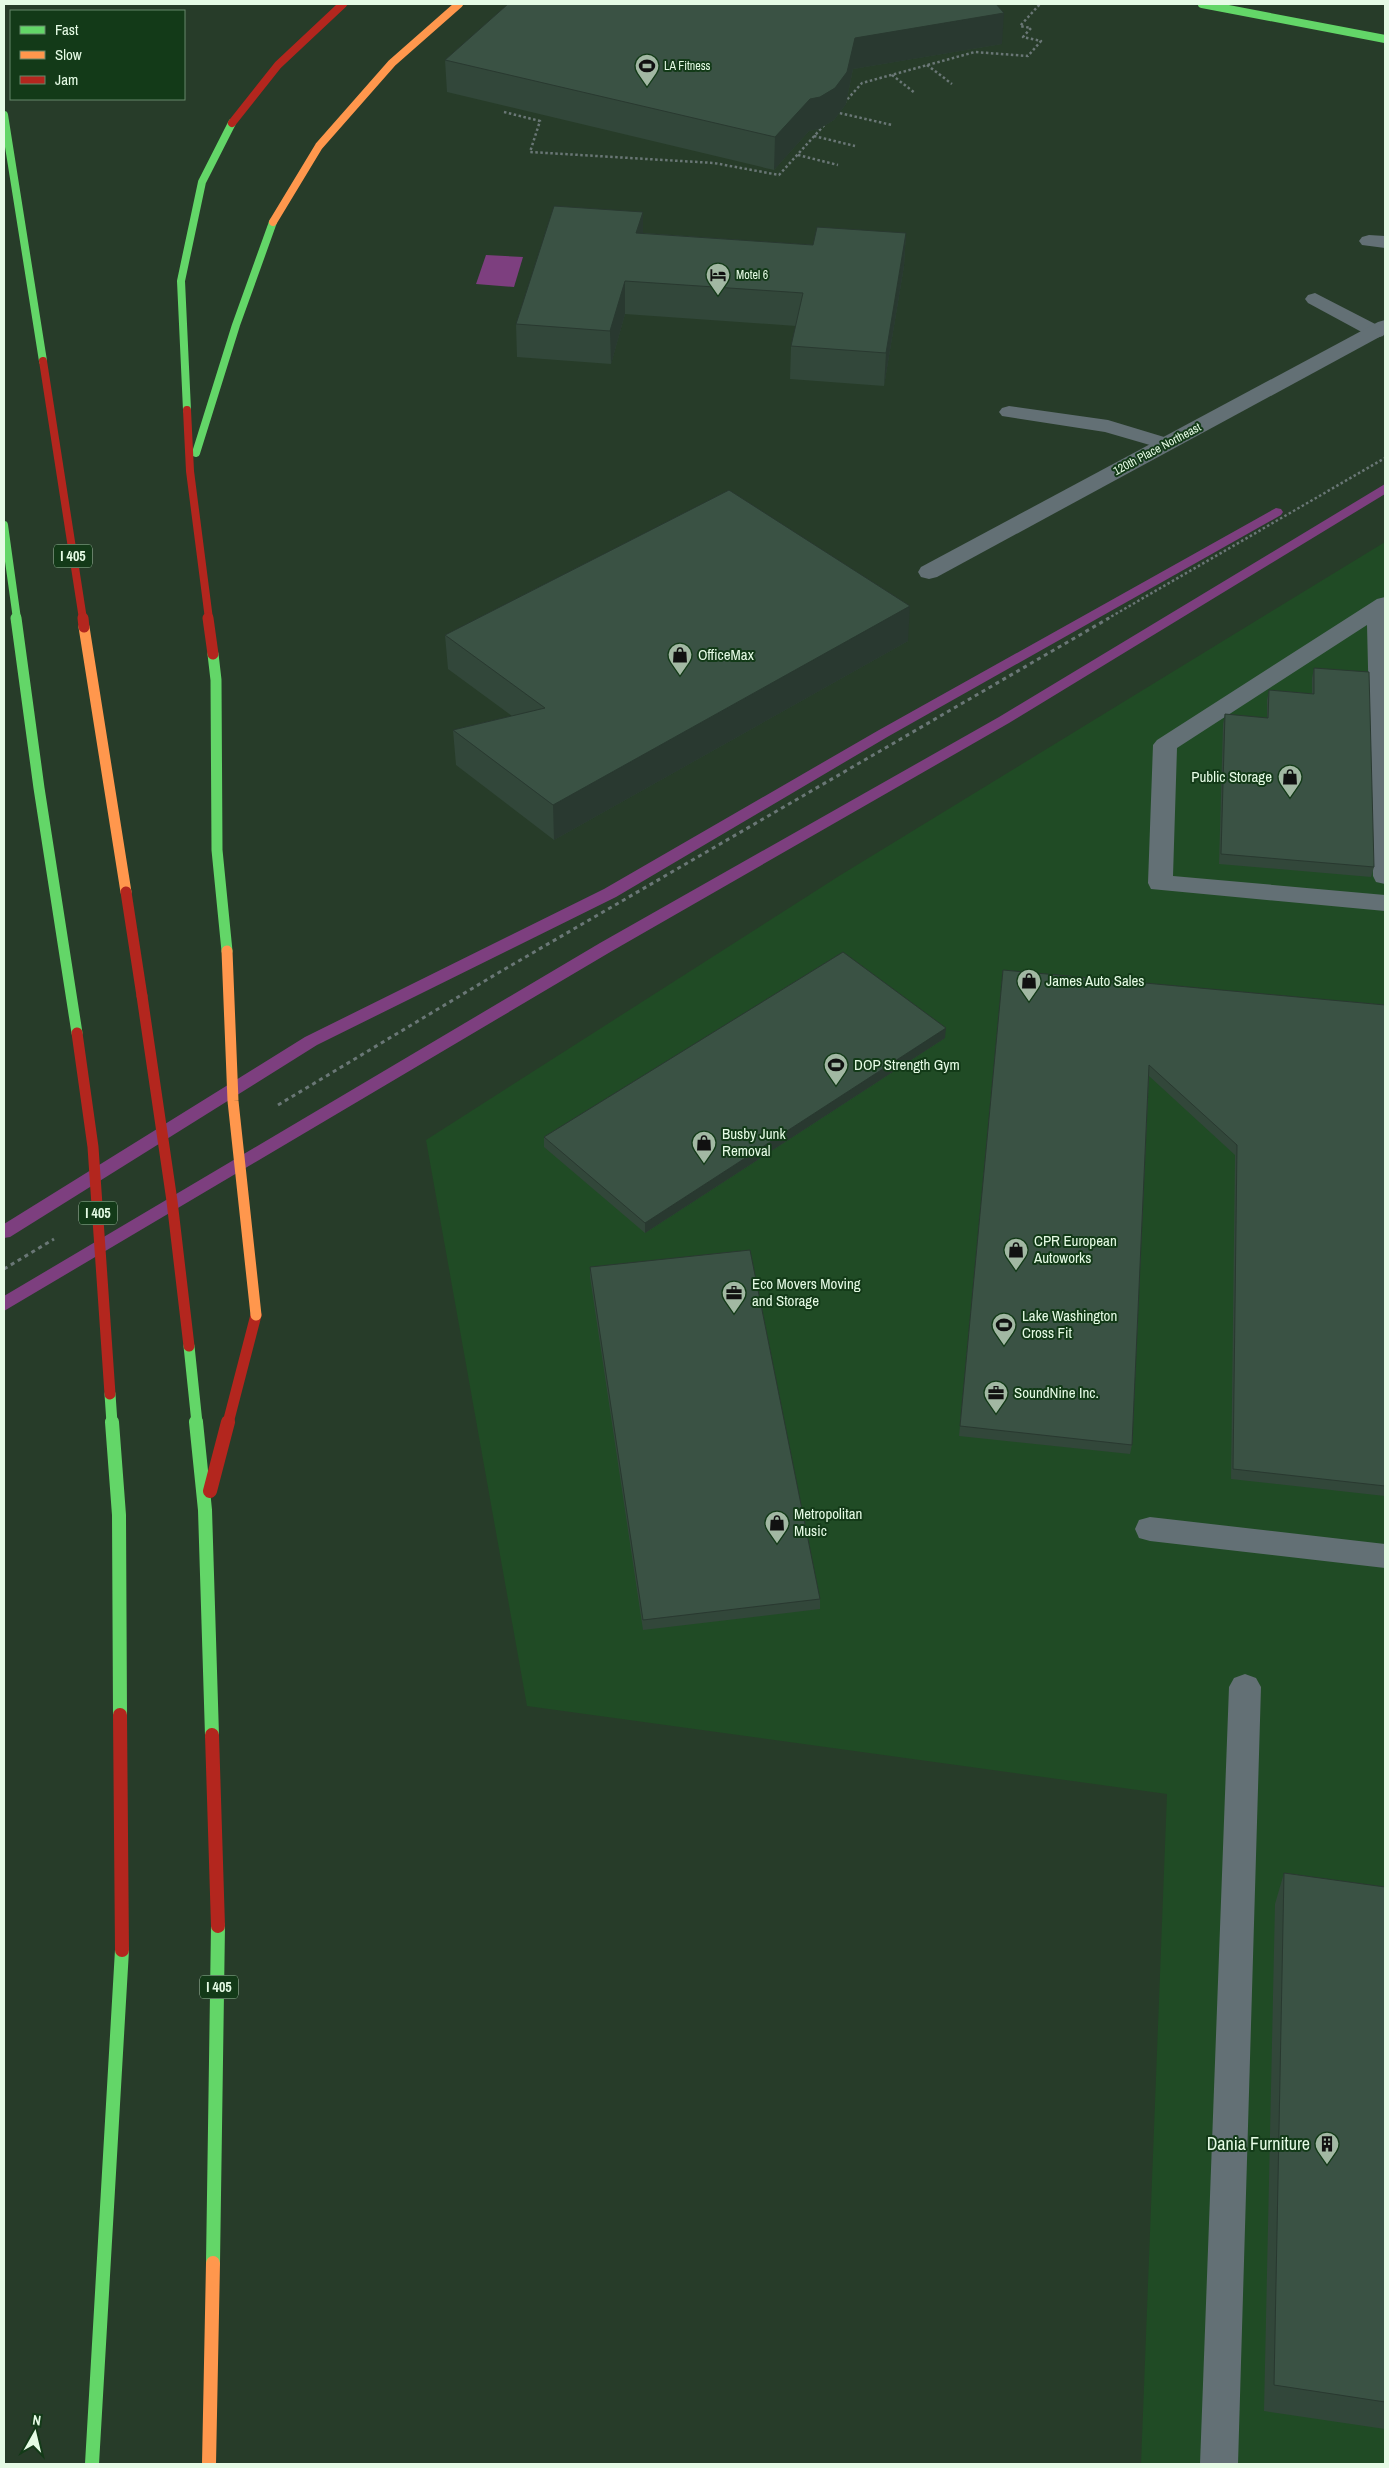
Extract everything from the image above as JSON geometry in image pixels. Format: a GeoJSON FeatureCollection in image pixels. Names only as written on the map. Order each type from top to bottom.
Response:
{"type":"FeatureCollection","features":[{"type":"Feature","properties":{"kind":"main road"},"geometry":{"type":"LineString","coordinates":[[205,1510],[256,1316],[233,1101],[227,951],[217,850],[216,680],[190,471],[181,281],[202,182],[234,118],[278,65],[344,4]]}},
{"type":"Feature","properties":{"kind":"main road"},"geometry":{"type":"LineString","coordinates":[[190,471],[236,325],[275,218],[319,146],[392,63],[459,4]]}},
{"type":"Feature","properties":{"kind":"main road"},"geometry":{"type":"LineString","coordinates":[[1202,4],[1385,39]]}},
{"type":"Feature","properties":{"kind":"main road","name":"I 405"},"geometry":{"type":"LineString","coordinates":[[4,115],[142,996],[172,1201],[189,1346],[205,1510],[220,1946],[209,2464]]}},
{"type":"Feature","properties":{"kind":"main road","name":"I 405"},"geometry":{"type":"LineString","coordinates":[[4,525],[39,788],[93,1147],[119,1524],[122,1970],[92,2464]]}},
{"type":"Feature","properties":{"kind":"street"},"geometry":{"type":"LineString","coordinates":[[1315,300],[1380,329]]}},
{"type":"Feature","properties":{"kind":"street","name":"120th Place Northeast"},"geometry":{"type":"LineString","coordinates":[[929,572],[1380,329]]}},
{"type":"Feature","properties":{"kind":"street"},"geometry":{"type":"LineString","coordinates":[[1009,412],[1108,426],[1167,444]]}},
{"type":"Feature","properties":{"kind":"street"},"geometry":{"type":"LineString","coordinates":[[1381,606],[1385,876]]}},
{"type":"Feature","properties":{"kind":"street"},"geometry":{"type":"LineString","coordinates":[[1381,606],[1165,745],[1160,883],[1385,903]]}},
{"type":"Feature","properties":{"kind":"street"},"geometry":{"type":"LineString","coordinates":[[1150,1529],[1385,1556]]}},
{"type":"Feature","properties":{"kind":"street"},"geometry":{"type":"LineString","coordinates":[[1220,2464],[1245,1687]]}},
{"type":"Feature","properties":{"kind":"path"},"geometry":{"type":"LineString","coordinates":[[504,112],[540,121],[530,152],[714,163],[778,175],[862,83],[976,52],[1028,56],[1041,41],[1024,37],[1031,28],[1020,26],[1040,4]]}},
{"type":"Feature","properties":{"kind":"path"},"geometry":{"type":"LineString","coordinates":[[927,66],[952,84]]}},
{"type":"Feature","properties":{"kind":"path"},"geometry":{"type":"LineString","coordinates":[[892,75],[915,93]]}},
{"type":"Feature","properties":{"kind":"path"},"geometry":{"type":"LineString","coordinates":[[827,110],[892,125]]}},
{"type":"Feature","properties":{"kind":"path"},"geometry":{"type":"LineString","coordinates":[[814,136],[855,146]]}},
{"type":"Feature","properties":{"kind":"path"},"geometry":{"type":"LineString","coordinates":[[798,155],[838,165]]}},
{"type":"Feature","properties":{"kind":"path"},"geometry":{"type":"LineString","coordinates":[[276,1106],[498,973],[1385,458]]}},
{"type":"Feature","properties":{"kind":"path"},"geometry":{"type":"LineString","coordinates":[[4,1269],[55,1238]]}},
{"type":"Feature","properties":{"kind":"shaded area"},"geometry":{"type":"Polygon","coordinates":[[[486,255],[523,257],[514,287],[476,284],[486,255]]]}},
{"type":"Feature","properties":{"kind":"shaded area"},"geometry":{"type":"Polygon","coordinates":[[[1385,542],[1385,2464],[1141,2464],[1167,1794],[527,1706],[426,1140],[839,876],[1385,542]]]}},
{"type":"Feature","properties":{"kind":"building","name":"LA Fitness"},"geometry":{"type":"Polygon","coordinates":[[[508,4],[996,4],[1004,13],[855,38],[847,72],[835,88],[820,97],[810,99],[775,137],[445,60],[508,4]]]}},
{"type":"Feature","properties":{"kind":"building"},"geometry":{"type":"Polygon","coordinates":[[[554,206],[643,212],[636,233],[813,245],[817,227],[906,233],[886,353],[791,346],[803,293],[625,281],[610,331],[516,324],[554,206]]]}},
{"type":"Feature","properties":{"kind":"building"},"geometry":{"type":"Polygon","coordinates":[[[729,490],[910,606],[553,805],[453,730],[545,708],[445,635],[729,490]]]}},
{"type":"Feature","properties":{"kind":"building"},"geometry":{"type":"Polygon","coordinates":[[[1314,668],[1369,672],[1374,867],[1221,854],[1225,714],[1268,718],[1269,690],[1314,694],[1314,668]]]}},
{"type":"Feature","properties":{"kind":"building"},"geometry":{"type":"Polygon","coordinates":[[[843,952],[946,1028],[645,1223],[544,1137],[843,952]]]}},
{"type":"Feature","properties":{"kind":"building"},"geometry":{"type":"Polygon","coordinates":[[[1003,970],[1385,1005],[1385,1486],[1233,1469],[1237,1145],[1149,1065],[1132,1445],[960,1426],[1003,970]]]}},
{"type":"Feature","properties":{"kind":"building"},"geometry":{"type":"Polygon","coordinates":[[[750,1250],[820,1599],[643,1620],[590,1267],[750,1250]]]}},
{"type":"Feature","properties":{"kind":"building","name":"Dania Furniture"},"geometry":{"type":"Polygon","coordinates":[[[1284,1873],[1385,1887],[1385,2402],[1274,2385],[1284,1873]]]}},
{"type":"Feature","properties":{"kind":"waterway"},"geometry":{"type":"LineString","coordinates":[[4,1304],[606,947],[1004,720],[1385,488]]}},
{"type":"Feature","properties":{"kind":"waterway"},"geometry":{"type":"LineString","coordinates":[[4,1232],[311,1041],[610,893],[884,733],[1276,512]]}},
{"type":"Feature","properties":{"kind":"traffic: fast"},"geometry":{"type":"LineString","coordinates":[[1202,4],[1385,39]]}},
{"type":"Feature","properties":{"kind":"traffic: fast"},"geometry":{"type":"LineString","coordinates":[[4,115],[43,361]]}},
{"type":"Feature","properties":{"kind":"traffic: fast"},"geometry":{"type":"LineString","coordinates":[[187,410],[181,281],[202,182],[232,123]]}},
{"type":"Feature","properties":{"kind":"traffic: fast"},"geometry":{"type":"LineString","coordinates":[[196,453],[236,325],[273,222]]}},
{"type":"Feature","properties":{"kind":"traffic: fast"},"geometry":{"type":"LineString","coordinates":[[4,525],[39,788],[77,1033]]}},
{"type":"Feature","properties":{"kind":"traffic: fast"},"geometry":{"type":"LineString","coordinates":[[213,654],[216,680],[217,850],[227,951]]}},
{"type":"Feature","properties":{"kind":"traffic: fast"},"geometry":{"type":"LineString","coordinates":[[189,1346],[205,1510],[212,1735]]}},
{"type":"Feature","properties":{"kind":"traffic: fast"},"geometry":{"type":"LineString","coordinates":[[110,1394],[119,1515],[120,1715]]}},
{"type":"Feature","properties":{"kind":"traffic: fast"},"geometry":{"type":"LineString","coordinates":[[213,2263],[218,1926]]}},
{"type":"Feature","properties":{"kind":"traffic: fast"},"geometry":{"type":"LineString","coordinates":[[92,2464],[122,1950]]}},
{"type":"Feature","properties":{"kind":"traffic: slow"},"geometry":{"type":"LineString","coordinates":[[273,222],[319,146],[392,63],[459,4]]}},
{"type":"Feature","properties":{"kind":"traffic: slow"},"geometry":{"type":"LineString","coordinates":[[84,627],[126,892]]}},
{"type":"Feature","properties":{"kind":"traffic: slow"},"geometry":{"type":"LineString","coordinates":[[227,951],[233,1101],[256,1315]]}},
{"type":"Feature","properties":{"kind":"traffic: slow"},"geometry":{"type":"LineString","coordinates":[[209,2464],[213,2263]]}},
{"type":"Feature","properties":{"kind":"traffic: jam"},"geometry":{"type":"LineString","coordinates":[[232,123],[278,65],[343,4]]}},
{"type":"Feature","properties":{"kind":"traffic: jam"},"geometry":{"type":"LineString","coordinates":[[43,361],[84,627]]}},
{"type":"Feature","properties":{"kind":"traffic: jam"},"geometry":{"type":"LineString","coordinates":[[187,410],[190,471],[213,654]]}},
{"type":"Feature","properties":{"kind":"traffic: jam"},"geometry":{"type":"LineString","coordinates":[[126,892],[142,996]]}},
{"type":"Feature","properties":{"kind":"traffic: jam"},"geometry":{"type":"LineString","coordinates":[[142,996],[172,1201],[189,1346]]}},
{"type":"Feature","properties":{"kind":"traffic: jam"},"geometry":{"type":"LineString","coordinates":[[77,1033],[93,1147],[110,1394]]}},
{"type":"Feature","properties":{"kind":"traffic: jam"},"geometry":{"type":"LineString","coordinates":[[210,1491],[256,1315]]}},
{"type":"Feature","properties":{"kind":"traffic: jam"},"geometry":{"type":"LineString","coordinates":[[120,1715],[122,1950]]}},
{"type":"Feature","properties":{"kind":"traffic: jam"},"geometry":{"type":"LineString","coordinates":[[212,1735],[218,1926]]}},
{"type":"Feature","properties":{"kind":"place","name":"LA Fitness"},"geometry":{"type":"Point","coordinates":[647,87]}},
{"type":"Feature","properties":{"kind":"place","name":"Motel 6"},"geometry":{"type":"Point","coordinates":[718,296]}},
{"type":"Feature","properties":{"kind":"place","name":"OfficeMax"},"geometry":{"type":"Point","coordinates":[680,676]}},
{"type":"Feature","properties":{"kind":"place","name":"Public Storage"},"geometry":{"type":"Point","coordinates":[1290,798]}},
{"type":"Feature","properties":{"kind":"place","name":"James Auto Sales"},"geometry":{"type":"Point","coordinates":[1029,1002]}},
{"type":"Feature","properties":{"kind":"place","name":"DOP Strength Gym"},"geometry":{"type":"Point","coordinates":[836,1086]}},
{"type":"Feature","properties":{"kind":"place","name":"Busby Junk Removal"},"geometry":{"type":"Point","coordinates":[704,1164]}},
{"type":"Feature","properties":{"kind":"place","name":"CPR European Autoworks"},"geometry":{"type":"Point","coordinates":[1016,1271]}},
{"type":"Feature","properties":{"kind":"place","name":"Eco Movers Moving and Storage"},"geometry":{"type":"Point","coordinates":[734,1314]}},
{"type":"Feature","properties":{"kind":"place","name":"Lake Washington Cross Fit"},"geometry":{"type":"Point","coordinates":[1004,1346]}},
{"type":"Feature","properties":{"kind":"place","name":"SoundNine Inc."},"geometry":{"type":"Point","coordinates":[996,1414]}},
{"type":"Feature","properties":{"kind":"place","name":"Metropolitan Music"},"geometry":{"type":"Point","coordinates":[777,1544]}},
{"type":"Feature","properties":{"kind":"place","name":"Dania Furniture"},"geometry":{"type":"Point","coordinates":[1327,2165]}}]}
